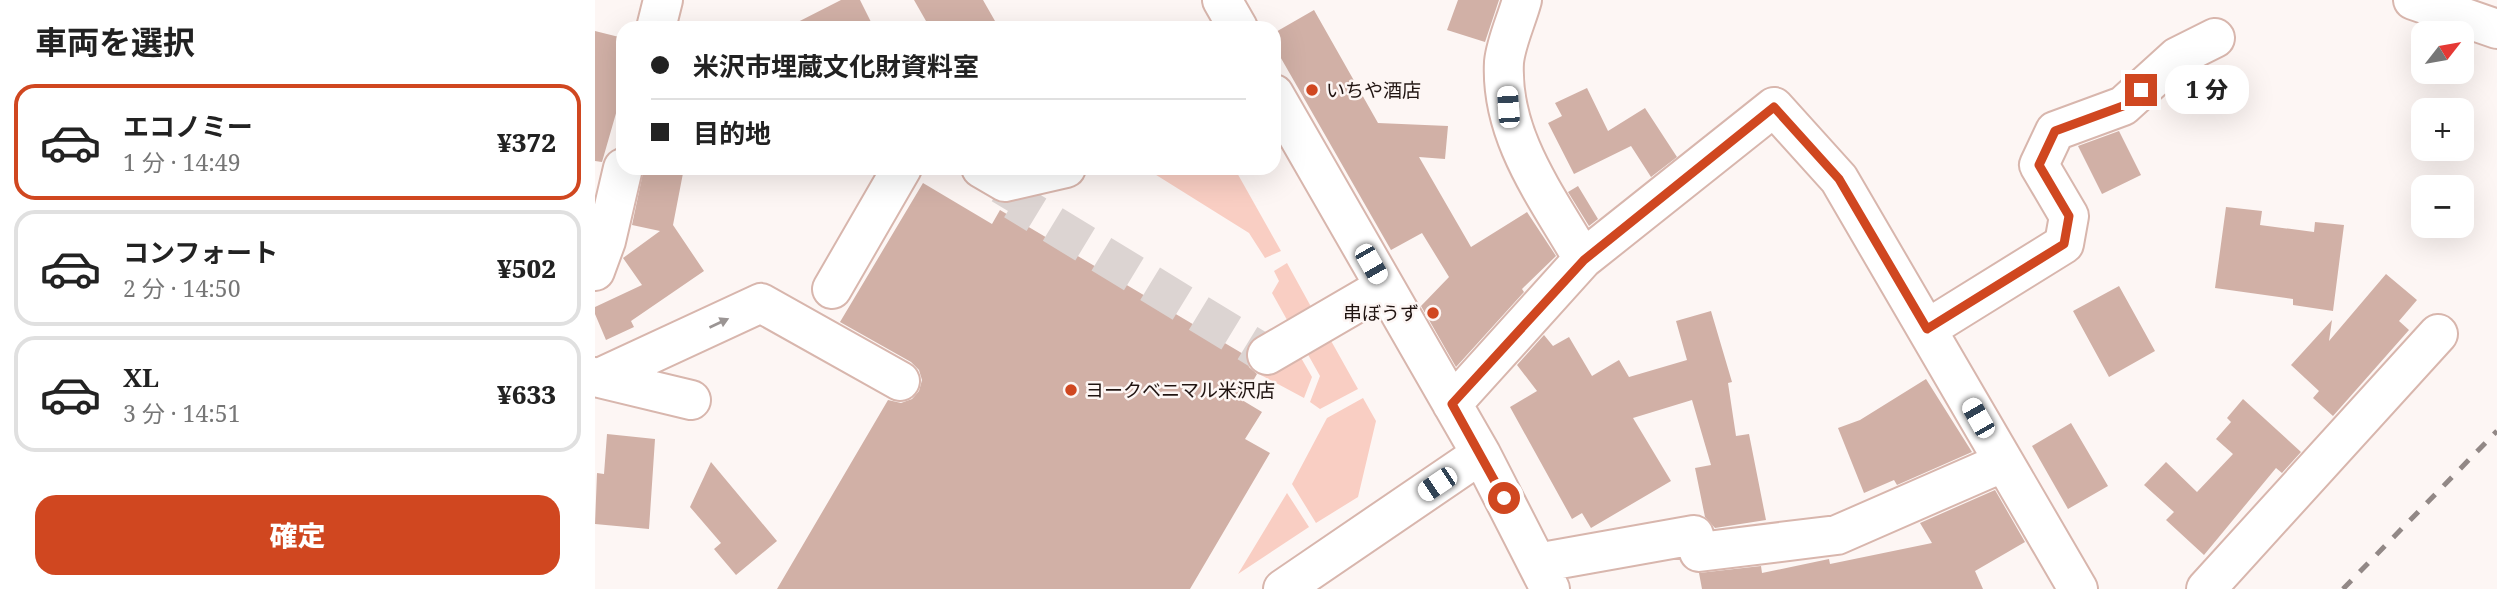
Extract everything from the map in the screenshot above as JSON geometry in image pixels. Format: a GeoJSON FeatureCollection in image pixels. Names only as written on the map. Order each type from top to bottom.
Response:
{"type":"FeatureCollection","features":[{"type":"Feature","properties":{"kind":"street"},"geometry":{"type":"LineString","coordinates":[[658,21],[663,0]]}},
{"type":"Feature","properties":{"kind":"street"},"geometry":{"type":"LineString","coordinates":[[1222,0],[1234,21]]}},
{"type":"Feature","properties":{"kind":"street"},"geometry":{"type":"LineString","coordinates":[[1522,0],[1504,61],[1508,107],[1520,150],[1584,260]]}},
{"type":"Feature","properties":{"kind":"street"},"geometry":{"type":"LineString","coordinates":[[2413,0],[2497,29]]}},
{"type":"Feature","properties":{"kind":"street"},"geometry":{"type":"LineString","coordinates":[[1927,329],[2064,244],[2069,216],[2039,165],[2055,131],[2123,106],[2177,57],[2215,38]]}},
{"type":"Feature","properties":{"kind":"street"},"geometry":{"type":"LineString","coordinates":[[1452,404],[1584,260],[1774,107],[1839,179],[2078,589]]}},
{"type":"Feature","properties":{"kind":"street"},"geometry":{"type":"LineString","coordinates":[[1281,117],[1481,454],[1544,576],[1694,536],[1699,552],[1837,535],[2004,462]]}},
{"type":"Feature","properties":{"kind":"street"},"geometry":{"type":"LineString","coordinates":[[595,271],[606,241],[621,175]]}},
{"type":"Feature","properties":{"kind":"street"},"geometry":{"type":"LineString","coordinates":[[832,289],[898,175]]}},
{"type":"Feature","properties":{"kind":"street"},"geometry":{"type":"LineString","coordinates":[[993,175],[1005,182],[1036,175]]}},
{"type":"Feature","properties":{"kind":"street"},"geometry":{"type":"LineString","coordinates":[[1267,355],[1384,287]]}},
{"type":"Feature","properties":{"kind":"street"},"geometry":{"type":"LineString","coordinates":[[597,377],[761,303],[899,381]]}},
{"type":"Feature","properties":{"kind":"street"},"geometry":{"type":"LineString","coordinates":[[2206,589],[2438,334]]}},
{"type":"Feature","properties":{"kind":"street"},"geometry":{"type":"LineString","coordinates":[[597,377],[691,400]]}},
{"type":"Feature","properties":{"kind":"street"},"geometry":{"type":"LineString","coordinates":[[1283,589],[1481,454]]}},
{"type":"Feature","properties":{"kind":"shaded area"},"geometry":{"type":"Polygon","coordinates":[[[1156,175],[1238,175],[1281,251],[1265,258],[1249,233],[1156,175]]]}},
{"type":"Feature","properties":{"kind":"shaded area"},"geometry":{"type":"Polygon","coordinates":[[[1287,263],[1315,314],[1291,327],[1272,293],[1279,281],[1274,271],[1287,263]]]}},
{"type":"Feature","properties":{"kind":"shaded area"},"geometry":{"type":"Polygon","coordinates":[[[1330,339],[1358,389],[1320,409],[1310,402],[1320,376],[1306,351],[1330,339]]]}},
{"type":"Feature","properties":{"kind":"shaded area"},"geometry":{"type":"Polygon","coordinates":[[[1300,356],[1312,377],[1304,398],[1259,374],[1264,366],[1274,373],[1300,356]]]}},
{"type":"Feature","properties":{"kind":"shaded area"},"geometry":{"type":"Polygon","coordinates":[[[1363,398],[1376,421],[1358,497],[1316,523],[1292,484],[1327,418],[1363,398]]]}},
{"type":"Feature","properties":{"kind":"shaded area"},"geometry":{"type":"Polygon","coordinates":[[[1287,493],[1309,527],[1238,574],[1287,493]]]}},
{"type":"Feature","properties":{"kind":"building"},"geometry":{"type":"Polygon","coordinates":[[[841,0],[860,0],[870,21],[800,21],[841,0]]]}},
{"type":"Feature","properties":{"kind":"building"},"geometry":{"type":"Polygon","coordinates":[[[914,0],[983,0],[995,21],[926,21],[914,0]]]}},
{"type":"Feature","properties":{"kind":"building"},"geometry":{"type":"Polygon","coordinates":[[[1458,0],[1499,0],[1485,42],[1447,30],[1458,0]]]}},
{"type":"Feature","properties":{"kind":"building"},"geometry":{"type":"Polygon","coordinates":[[[1314,10],[1378,123],[1448,126],[1445,159],[1419,157],[1471,247],[1527,212],[1556,256],[1522,289],[1524,292],[1456,367],[1421,306],[1449,277],[1422,233],[1391,250],[1281,58],[1281,29],[1314,10]]]}},
{"type":"Feature","properties":{"kind":"building"},"geometry":{"type":"Polygon","coordinates":[[[595,31],[616,36],[616,113],[602,162],[595,161],[595,31]]]}},
{"type":"Feature","properties":{"kind":"building"},"geometry":{"type":"Polygon","coordinates":[[[1587,88],[1608,131],[1645,108],[1677,157],[1651,177],[1631,146],[1574,174],[1548,123],[1562,116],[1555,103],[1587,88]]]}},
{"type":"Feature","properties":{"kind":"building"},"geometry":{"type":"Polygon","coordinates":[[[2119,131],[2141,175],[2102,194],[2078,146],[2119,131]]]}},
{"type":"Feature","properties":{"kind":"building"},"geometry":{"type":"Polygon","coordinates":[[[643,175],[683,175],[673,225],[704,271],[631,321],[634,327],[606,340],[595,314],[595,307],[642,285],[623,258],[660,231],[632,225],[643,175]]]}},
{"type":"Feature","properties":{"kind":"building","name":"ヨークベニマル米沢店"},"geometry":{"type":"Polygon","coordinates":[[[923,183],[992,224],[1000,210],[1245,355],[1249,367],[1257,374],[1242,400],[1262,412],[1245,439],[1270,453],[1190,589],[777,589],[888,400],[901,403],[912,399],[919,391],[922,380],[919,370],[911,362],[840,322],[923,183]]]}},
{"type":"Feature","properties":{"kind":"building"},"geometry":{"type":"Polygon","coordinates":[[[1578,186],[1598,219],[1589,226],[1568,192],[1578,186]]]}},
{"type":"Feature","properties":{"kind":"building"},"geometry":{"type":"Polygon","coordinates":[[[2226,207],[2262,211],[2260,225],[2314,232],[2315,222],[2344,225],[2333,311],[2293,305],[2293,299],[2215,288],[2226,207]]]}},
{"type":"Feature","properties":{"kind":"building"},"geometry":{"type":"Polygon","coordinates":[[[2386,274],[2417,300],[2399,321],[2409,330],[2333,416],[2313,398],[2319,391],[2291,365],[2332,320],[2329,341],[2386,274]]]}},
{"type":"Feature","properties":{"kind":"building"},"geometry":{"type":"Polygon","coordinates":[[[2119,286],[2155,351],[2109,377],[2073,311],[2119,286]]]}},
{"type":"Feature","properties":{"kind":"building"},"geometry":{"type":"Polygon","coordinates":[[[1711,311],[1732,382],[1728,383],[1736,436],[1749,434],[1766,520],[1715,528],[1705,517],[1695,468],[1711,465],[1692,400],[1633,418],[1671,481],[1591,528],[1582,513],[1572,519],[1510,407],[1537,391],[1517,365],[1544,335],[1553,346],[1569,337],[1592,376],[1619,360],[1629,377],[1687,360],[1676,321],[1711,311]]]}},
{"type":"Feature","properties":{"kind":"building"},"geometry":{"type":"Polygon","coordinates":[[[1926,379],[1972,452],[1897,485],[1894,480],[1864,493],[1838,428],[1860,420],[1926,379]]]}},
{"type":"Feature","properties":{"kind":"building"},"geometry":{"type":"Polygon","coordinates":[[[2243,399],[2301,452],[2282,473],[2276,468],[2204,555],[2166,520],[2174,512],[2144,485],[2166,462],[2197,492],[2233,454],[2216,439],[2231,422],[2227,418],[2243,399]]]}},
{"type":"Feature","properties":{"kind":"building"},"geometry":{"type":"Polygon","coordinates":[[[2071,423],[2108,486],[2068,509],[2032,446],[2071,423]]]}},
{"type":"Feature","properties":{"kind":"building"},"geometry":{"type":"Polygon","coordinates":[[[607,434],[655,439],[649,529],[595,524],[597,473],[604,474],[607,434]]]}},
{"type":"Feature","properties":{"kind":"building"},"geometry":{"type":"Polygon","coordinates":[[[711,462],[777,541],[736,575],[714,549],[721,543],[690,507],[711,462]]]}},
{"type":"Feature","properties":{"kind":"building"},"geometry":{"type":"Polygon","coordinates":[[[1995,490],[2025,542],[1975,571],[1983,589],[1702,589],[1699,573],[1761,566],[1762,573],[1829,559],[1830,564],[1932,543],[1920,523],[1995,490]]]}},
{"type":"Feature","properties":{"kind":"tunnel"},"geometry":{"type":"LineString","coordinates":[[1008,211],[1014,201],[1267,355]]}},
{"type":"Feature","properties":{"kind":"railway"},"geometry":{"type":"LineString","coordinates":[[2343,589],[2497,431]]}},
{"type":"Feature","properties":{"kind":"place","name":"いちや酒店"},"geometry":{"type":"Point","coordinates":[1312,90]}},
{"type":"Feature","properties":{"kind":"place","name":"串ぼうず"},"geometry":{"type":"Point","coordinates":[1433,313]}},
{"type":"Feature","properties":{"kind":"place","name":"ヨークベニマル米沢店"},"geometry":{"type":"Point","coordinates":[1071,390]}},
{"type":"Feature","properties":{"kind":"route"},"geometry":{"type":"LineString","coordinates":[[1504,498],[1452,404],[1584,260],[1774,107],[1839,179],[1927,329],[2064,244],[2069,216],[2039,165],[2055,131],[2123,106],[2141,90]]}}]}
